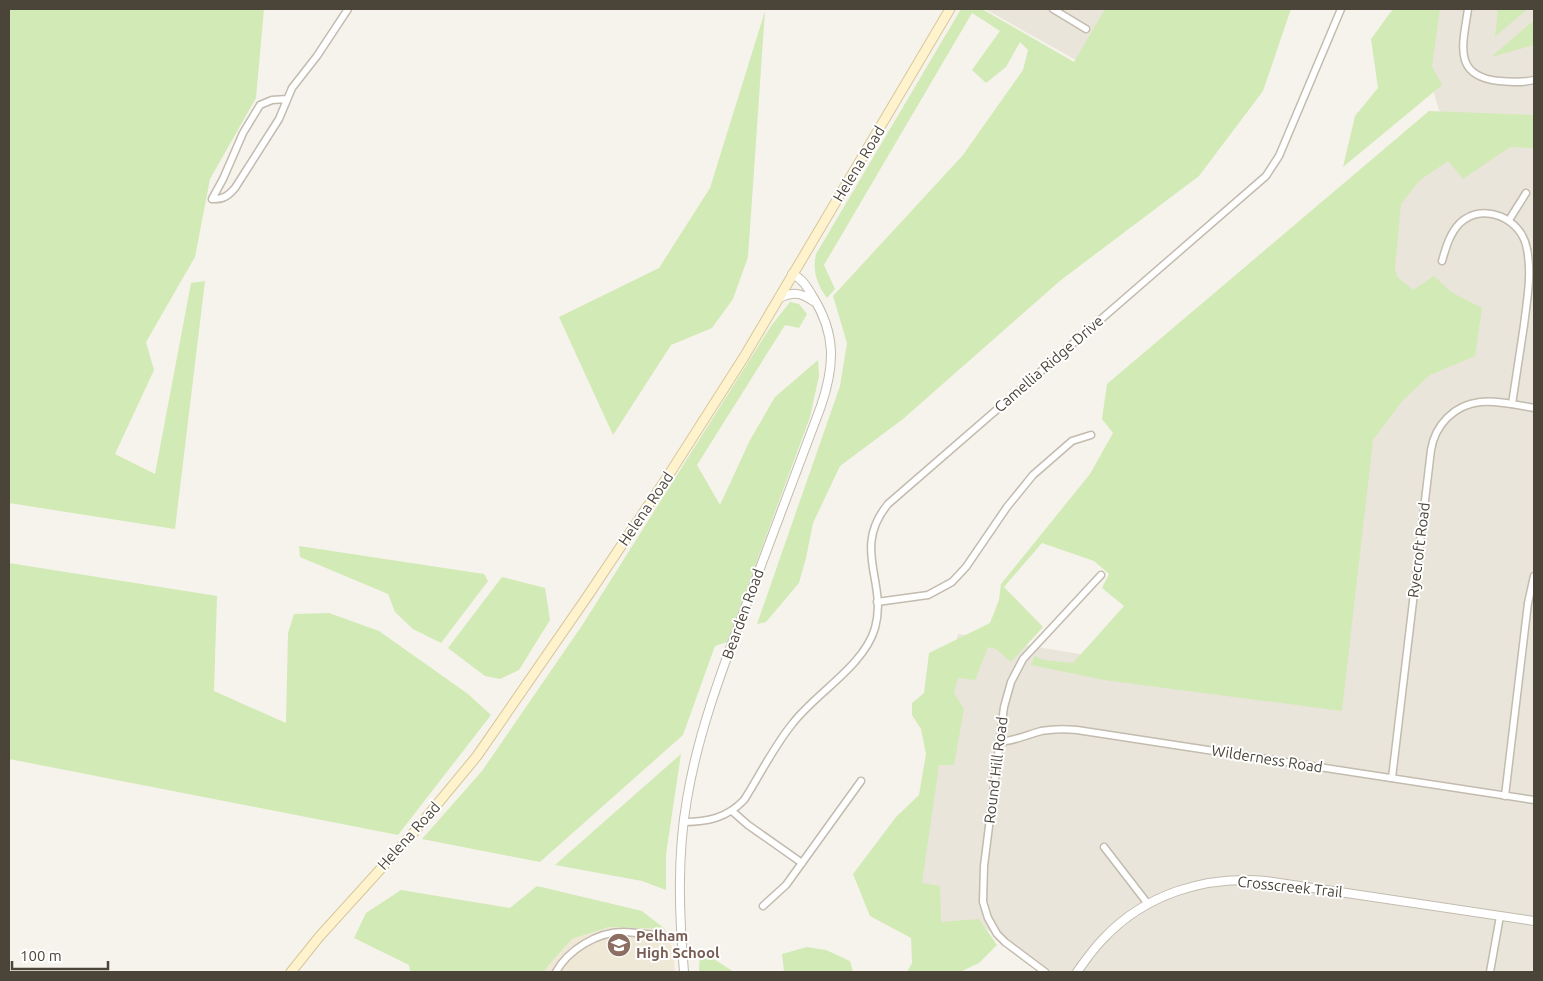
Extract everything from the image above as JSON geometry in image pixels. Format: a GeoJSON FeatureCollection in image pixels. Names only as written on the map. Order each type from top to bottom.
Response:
{"type":"FeatureCollection","features":[{"type":"Feature","properties":{"kind":"main road","name":"Helena Road"},"geometry":{"type":"LineString","coordinates":[[291,972],[333,920],[437,804],[494,732],[668,476],[744,357],[950,9]]}},
{"type":"Feature","properties":{"kind":"street"},"geometry":{"type":"LineString","coordinates":[[287,99],[272,100],[260,105],[242,133],[223,179],[212,199],[220,199],[231,193],[235,188],[279,119],[292,88],[317,56],[348,9]]}},
{"type":"Feature","properties":{"kind":"street"},"geometry":{"type":"LineString","coordinates":[[1053,9],[1086,28]]}},
{"type":"Feature","properties":{"kind":"street"},"geometry":{"type":"LineString","coordinates":[[1064,15],[1068,9]]}},
{"type":"Feature","properties":{"kind":"street","name":"Camellia Ridge Drive"},"geometry":{"type":"LineString","coordinates":[[732,811],[744,800],[793,723],[864,650],[874,631],[878,602],[870,545],[874,527],[882,511],[894,497],[1266,176],[1279,156],[1289,134],[1340,9]]}},
{"type":"Feature","properties":{"kind":"street"},"geometry":{"type":"LineString","coordinates":[[1468,9],[1464,35],[1464,56],[1465,62],[1471,71],[1479,77],[1489,80],[1519,82],[1534,80]]}},
{"type":"Feature","properties":{"kind":"street"},"geometry":{"type":"LineString","coordinates":[[1509,220],[1526,194]]}},
{"type":"Feature","properties":{"kind":"street"},"geometry":{"type":"LineString","coordinates":[[1442,260],[1452,234],[1460,223],[1479,214],[1488,214],[1509,220],[1519,228],[1525,240],[1529,258],[1527,302],[1512,404]]}},
{"type":"Feature","properties":{"kind":"street","name":"Bearden Road"},"geometry":{"type":"LineString","coordinates":[[684,972],[679,887],[684,822],[695,758],[718,682],[827,387],[831,365],[831,345],[826,321],[802,281],[792,274]]}},
{"type":"Feature","properties":{"kind":"street"},"geometry":{"type":"LineString","coordinates":[[779,298],[796,292],[817,304]]}},
{"type":"Feature","properties":{"kind":"street","name":"Ryecroft Road"},"geometry":{"type":"LineString","coordinates":[[1392,778],[1432,442],[1446,419],[1463,407],[1479,402],[1512,404],[1534,408]]}},
{"type":"Feature","properties":{"kind":"street"},"geometry":{"type":"LineString","coordinates":[[878,602],[928,595],[952,582],[966,567],[1028,480],[1072,441],[1092,435]]}},
{"type":"Feature","properties":{"kind":"street","name":"Round Hill Road"},"geometry":{"type":"LineString","coordinates":[[1045,972],[997,934],[988,918],[983,902],[984,866],[1006,695],[1016,670],[1038,641],[1101,575]]}},
{"type":"Feature","properties":{"kind":"street"},"geometry":{"type":"LineString","coordinates":[[1505,796],[1528,603],[1534,576]]}},
{"type":"Feature","properties":{"kind":"street","name":"Wilderness Road"},"geometry":{"type":"LineString","coordinates":[[1000,742],[1041,731],[1077,730],[1534,800]]}},
{"type":"Feature","properties":{"kind":"street"},"geometry":{"type":"LineString","coordinates":[[763,906],[786,885],[861,781]]}},
{"type":"Feature","properties":{"kind":"street"},"geometry":{"type":"LineString","coordinates":[[684,822],[714,820],[732,811],[748,825],[802,862]]}},
{"type":"Feature","properties":{"kind":"street"},"geometry":{"type":"LineString","coordinates":[[1104,847],[1148,904]]}},
{"type":"Feature","properties":{"kind":"street","name":"Crosscreek Trail"},"geometry":{"type":"LineString","coordinates":[[1077,972],[1094,949],[1116,927],[1148,904],[1172,892],[1195,884],[1223,880],[1252,880],[1534,921]]}},
{"type":"Feature","properties":{"kind":"street"},"geometry":{"type":"LineString","coordinates":[[1490,972],[1500,916]]}},
{"type":"Feature","properties":{"kind":"street"},"geometry":{"type":"LineString","coordinates":[[556,972],[565,960],[579,948],[590,941],[612,933],[625,932],[660,937],[681,937]]}},
{"type":"Feature","properties":{"kind":"shaded area"},"geometry":{"type":"Polygon","coordinates":[[[985,9],[1115,9],[1083,64],[985,9]]]}},
{"type":"Feature","properties":{"kind":"shaded area"},"geometry":{"type":"Polygon","coordinates":[[[1435,9],[1534,9],[1534,972],[1042,972],[985,928],[912,927],[930,752],[958,634],[1335,696],[1369,423],[1405,308],[1388,272],[1395,193],[1463,140],[1439,110],[1426,67],[1435,9]]]}},
{"type":"Feature","properties":{"kind":"shaded area","name":"Pelham High School"},"geometry":{"type":"Polygon","coordinates":[[[609,927],[665,929],[673,951],[675,972],[544,972],[572,939],[609,927]]]}},
{"type":"Feature","properties":{"kind":"green space"},"geometry":{"type":"Polygon","coordinates":[[[9,9],[264,9],[256,98],[210,179],[195,257],[146,342],[154,370],[115,454],[155,474],[191,283],[205,281],[175,529],[9,503],[9,9]]]}},
{"type":"Feature","properties":{"kind":"green space"},"geometry":{"type":"Polygon","coordinates":[[[961,9],[982,9],[1074,62],[1105,9],[1291,9],[1263,91],[1199,176],[1061,280],[903,419],[840,466],[813,523],[799,583],[766,622],[757,624],[840,386],[847,343],[833,296],[963,155],[1023,70],[1028,50],[1020,42],[1006,67],[986,83],[972,70],[1000,31],[972,13],[824,265],[835,289],[827,298],[816,277],[816,254],[961,9]]]}},
{"type":"Feature","properties":{"kind":"green space"},"geometry":{"type":"Polygon","coordinates":[[[1393,9],[1440,9],[1432,66],[1442,85],[1343,167],[1355,116],[1378,88],[1371,39],[1393,9]]]}},
{"type":"Feature","properties":{"kind":"green space"},"geometry":{"type":"Polygon","coordinates":[[[1498,9],[1527,9],[1495,37],[1498,9]]]}},
{"type":"Feature","properties":{"kind":"green space"},"geometry":{"type":"Polygon","coordinates":[[[765,11],[748,257],[733,299],[712,328],[671,345],[613,435],[559,317],[659,268],[710,188],[765,11]]]}},
{"type":"Feature","properties":{"kind":"green space"},"geometry":{"type":"Polygon","coordinates":[[[1534,20],[1534,45],[1491,57],[1534,20]]]}},
{"type":"Feature","properties":{"kind":"green space"},"geometry":{"type":"Polygon","coordinates":[[[1429,111],[1534,115],[1534,148],[1510,147],[1463,179],[1448,161],[1420,180],[1401,204],[1395,267],[1397,277],[1413,290],[1434,276],[1451,292],[1482,308],[1475,356],[1430,375],[1403,400],[1373,440],[1342,711],[1104,680],[1031,665],[1035,656],[1044,660],[1073,663],[1124,606],[1102,588],[1109,574],[1094,561],[1042,543],[1004,587],[1043,627],[1011,662],[996,649],[988,647],[975,680],[958,678],[954,693],[964,709],[954,765],[939,765],[922,883],[940,886],[941,922],[979,919],[997,945],[979,963],[960,972],[907,972],[912,963],[911,938],[870,916],[853,874],[896,817],[919,795],[926,754],[921,729],[912,715],[912,703],[924,693],[929,653],[990,623],[999,600],[1001,584],[1090,474],[1113,433],[1102,419],[1107,384],[1429,111]]]}},
{"type":"Feature","properties":{"kind":"green space"},"geometry":{"type":"Polygon","coordinates":[[[790,302],[799,304],[807,314],[799,328],[785,325],[697,465],[720,505],[750,440],[775,397],[818,360],[819,376],[810,417],[727,642],[715,646],[683,735],[540,862],[422,839],[482,771],[583,624],[771,326],[790,302]]]}},
{"type":"Feature","properties":{"kind":"green space"},"geometry":{"type":"Polygon","coordinates":[[[299,546],[484,574],[488,581],[441,643],[413,629],[395,612],[388,594],[300,557],[299,546]]]}},
{"type":"Feature","properties":{"kind":"green space"},"geometry":{"type":"Polygon","coordinates":[[[9,563],[217,596],[214,691],[286,723],[288,633],[294,614],[329,613],[379,631],[468,694],[491,715],[398,835],[9,759],[9,563]]]}},
{"type":"Feature","properties":{"kind":"green space"},"geometry":{"type":"Polygon","coordinates":[[[502,577],[545,588],[550,620],[519,670],[500,679],[485,676],[448,648],[502,577]]]}},
{"type":"Feature","properties":{"kind":"green space"},"geometry":{"type":"Polygon","coordinates":[[[681,754],[666,854],[666,890],[642,881],[555,865],[681,754]]]}},
{"type":"Feature","properties":{"kind":"green space"},"geometry":{"type":"Polygon","coordinates":[[[537,886],[642,911],[665,929],[609,927],[572,939],[544,972],[410,972],[409,965],[354,938],[366,913],[401,890],[510,908],[537,886]]]}},
{"type":"Feature","properties":{"kind":"green space"},"geometry":{"type":"Polygon","coordinates":[[[807,947],[826,950],[850,961],[853,972],[784,972],[782,954],[807,947]]]}},
{"type":"Feature","properties":{"kind":"green space"},"geometry":{"type":"Polygon","coordinates":[[[700,950],[734,972],[699,972],[700,950]]]}},
{"type":"Feature","properties":{"kind":"place","name":"Pelham High School"},"geometry":{"type":"Point","coordinates":[619,945]}}]}
